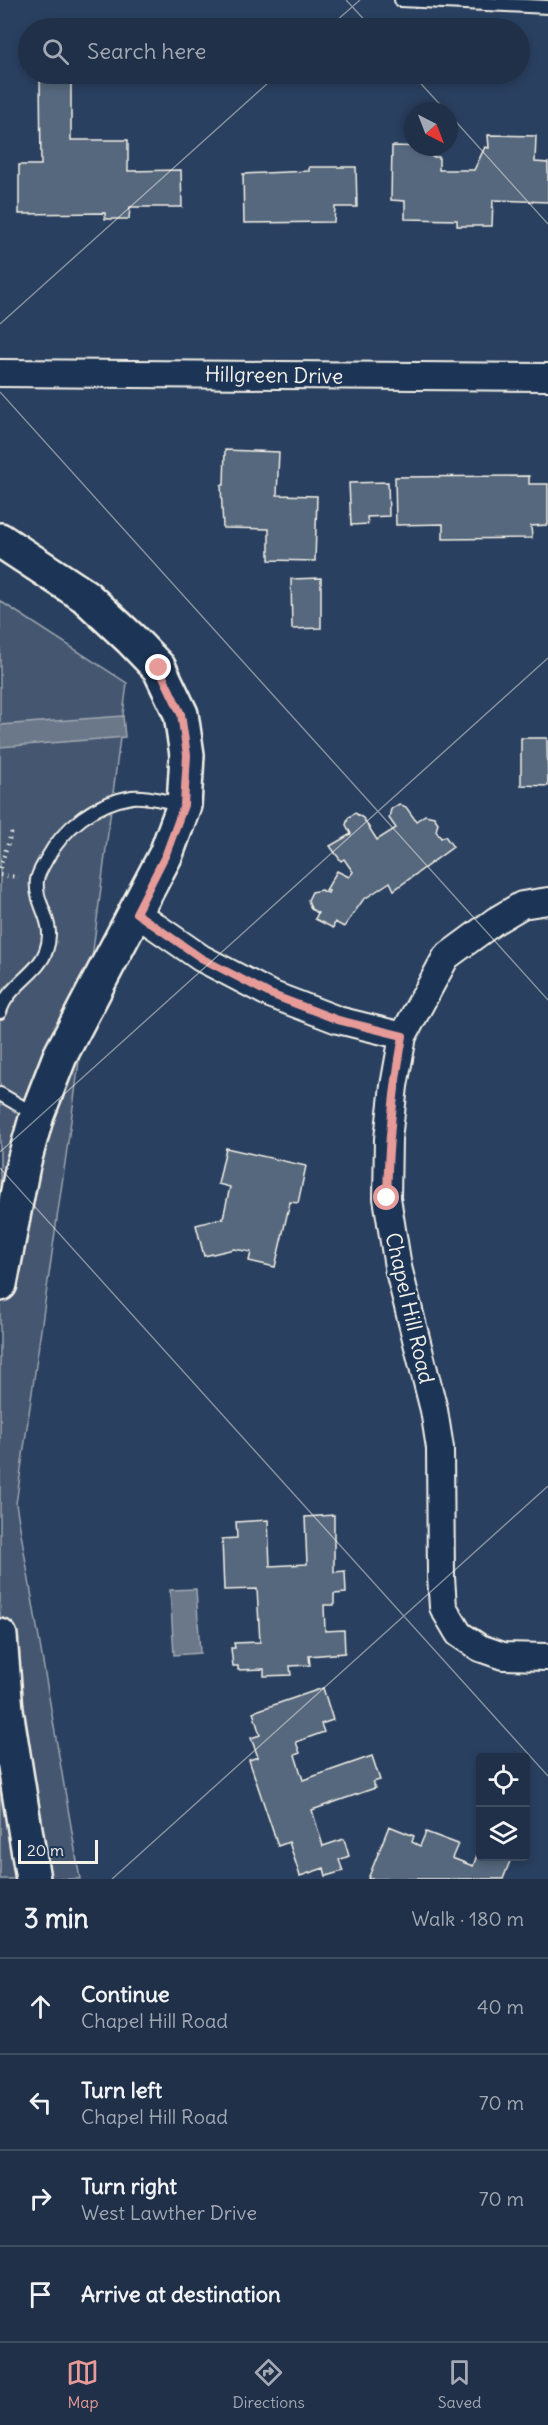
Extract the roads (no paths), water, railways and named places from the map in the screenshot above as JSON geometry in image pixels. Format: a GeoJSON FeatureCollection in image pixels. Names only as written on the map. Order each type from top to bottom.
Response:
{"type":"FeatureCollection","features":[{"type":"Feature","properties":{"kind":"street","name":"Hillgreen Drive"},"geometry":{"type":"LineString","coordinates":[[0,373],[548,378]]}},
{"type":"Feature","properties":{"kind":"street"},"geometry":{"type":"LineString","coordinates":[[0,540],[85,596],[159,668],[181,714],[187,755],[184,805],[166,854],[60,1056],[37,1115],[23,1165],[0,1284]]}},
{"type":"Feature","properties":{"kind":"street","name":"Chapel Hill Road"},"geometry":{"type":"LineString","coordinates":[[548,901],[522,905],[495,921],[446,957],[403,1036],[389,1128],[387,1198],[398,1267],[434,1410],[440,1448],[443,1607],[459,1634],[480,1648],[503,1656],[548,1657]]}},
{"type":"Feature","properties":{"kind":"street"},"geometry":{"type":"LineString","coordinates":[[136,913],[201,958],[270,994],[338,1020],[403,1036]]}},
{"type":"Feature","properties":{"kind":"street"},"geometry":{"type":"LineString","coordinates":[[0,1636],[6,1710],[33,1879]]}},
{"type":"Feature","properties":{"kind":"lane"},"geometry":{"type":"LineString","coordinates":[[401,0],[548,7]]}},
{"type":"Feature","properties":{"kind":"lane"},"geometry":{"type":"LineString","coordinates":[[0,1012],[2,1005],[17,983],[45,954],[51,935],[37,889],[37,878],[62,835],[82,818],[104,805],[134,797],[184,805]]}},
{"type":"Feature","properties":{"kind":"lane"},"geometry":{"type":"LineString","coordinates":[[0,1095],[37,1115]]}}]}
